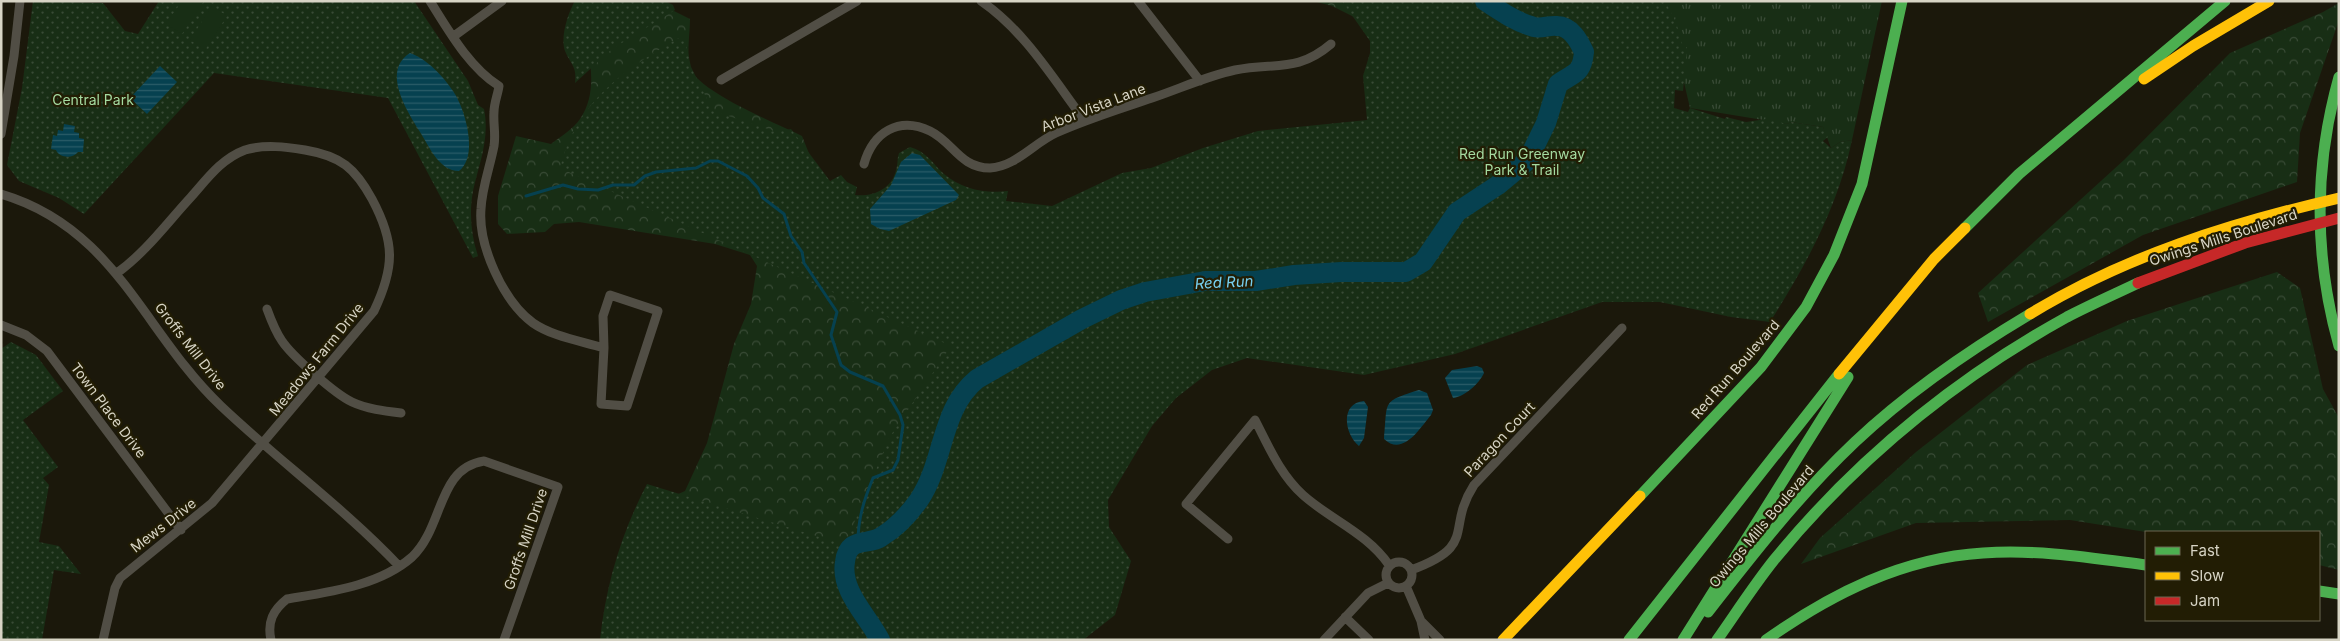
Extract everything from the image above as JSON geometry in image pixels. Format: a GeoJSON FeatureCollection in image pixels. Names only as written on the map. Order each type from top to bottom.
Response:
{"type":"FeatureCollection","features":[{"type":"Feature","properties":{"kind":"main road","name":"Red Run Boulevard"},"geometry":{"type":"LineString","coordinates":[[1503,640],[1761,367],[1791,329],[1810,300],[1834,255],[1862,184],[1902,1]]}},
{"type":"Feature","properties":{"kind":"main road"},"geometry":{"type":"LineString","coordinates":[[1629,640],[1873,332],[1934,259],[2019,174],[2225,1]]}},
{"type":"Feature","properties":{"kind":"main road"},"geometry":{"type":"LineString","coordinates":[[2072,129],[2192,46],[2269,1]]}},
{"type":"Feature","properties":{"kind":"main road"},"geometry":{"type":"LineString","coordinates":[[2339,77],[2326,129],[2321,178],[2322,251],[2326,296],[2339,346]]}},
{"type":"Feature","properties":{"kind":"main road","name":"Owings Mills Boulevard"},"geometry":{"type":"LineString","coordinates":[[1689,640],[1763,542],[1840,457],[1890,412],[1952,364],[1994,335],[2056,299],[2155,252],[2238,222],[2282,210],[2339,198]]}},
{"type":"Feature","properties":{"kind":"main road","name":"Owings Mills Boulevard"},"geometry":{"type":"LineString","coordinates":[[1717,640],[1780,554],[1840,486],[1899,432],[1959,384],[2062,319],[2171,267],[2296,227],[2339,218]]}},
{"type":"Feature","properties":{"kind":"main road"},"geometry":{"type":"LineString","coordinates":[[1683,640],[1851,374],[1964,230]]}},
{"type":"Feature","properties":{"kind":"main road"},"geometry":{"type":"LineString","coordinates":[[1785,640],[1842,603],[1890,581],[1938,567],[2018,553]]}},
{"type":"Feature","properties":{"kind":"main road"},"geometry":{"type":"LineString","coordinates":[[1766,640],[1823,602],[1898,570],[1960,555],[2018,553],[2086,557],[2145,565]]}},
{"type":"Feature","properties":{"kind":"main road"},"geometry":{"type":"LineString","coordinates":[[2320,591],[2339,594]]}},
{"type":"Feature","properties":{"kind":"street"},"geometry":{"type":"LineString","coordinates":[[1,134],[14,56],[20,1]]}},
{"type":"Feature","properties":{"kind":"street"},"geometry":{"type":"LineString","coordinates":[[430,1],[475,67],[486,78],[499,86],[494,111],[494,146],[482,191],[480,210],[485,247],[510,297],[521,312],[534,323],[550,332],[604,348]]}},
{"type":"Feature","properties":{"kind":"street"},"geometry":{"type":"LineString","coordinates":[[454,36],[502,1]]}},
{"type":"Feature","properties":{"kind":"street"},"geometry":{"type":"LineString","coordinates":[[721,80],[857,1]]}},
{"type":"Feature","properties":{"kind":"street"},"geometry":{"type":"LineString","coordinates":[[981,1],[1000,14],[1017,31],[1085,121]]}},
{"type":"Feature","properties":{"kind":"street"},"geometry":{"type":"LineString","coordinates":[[1138,1],[1200,81]]}},
{"type":"Feature","properties":{"kind":"street","name":"Arbor Vista Lane"},"geometry":{"type":"LineString","coordinates":[[864,164],[867,152],[881,133],[889,128],[902,125],[930,131],[966,163],[990,168],[1003,165],[1055,133],[1085,121],[1236,70],[1306,61],[1331,44]]}},
{"type":"Feature","properties":{"kind":"street","name":"Meadows Farm Drive"},"geometry":{"type":"LineString","coordinates":[[117,274],[135,260],[216,168],[246,150],[263,147],[285,147],[324,153],[338,159],[352,169],[363,182],[385,224],[390,259],[388,276],[374,311],[264,444]]}},
{"type":"Feature","properties":{"kind":"street","name":"Groffs Mill Drive"},"geometry":{"type":"LineString","coordinates":[[1,194],[40,209],[63,222],[85,240],[117,274],[196,379],[220,406],[324,494],[373,539],[398,566]]}},
{"type":"Feature","properties":{"kind":"street"},"geometry":{"type":"LineString","coordinates":[[610,295],[658,311],[627,406],[601,404],[604,348],[603,316],[610,295]]}},
{"type":"Feature","properties":{"kind":"street"},"geometry":{"type":"LineString","coordinates":[[267,310],[282,342],[291,352],[350,401],[382,411],[401,413]]}},
{"type":"Feature","properties":{"kind":"street","name":"Town Place Drive"},"geometry":{"type":"LineString","coordinates":[[1,325],[26,335],[47,351],[181,530]]}},
{"type":"Feature","properties":{"kind":"street","name":"Paragon Court"},"geometry":{"type":"LineString","coordinates":[[1411,570],[1441,558],[1451,550],[1457,537],[1467,499],[1474,485],[1622,328]]}},
{"type":"Feature","properties":{"kind":"street"},"geometry":{"type":"LineString","coordinates":[[1228,538],[1186,504],[1255,420],[1280,468],[1295,487],[1313,503],[1368,540],[1389,565]]}},
{"type":"Feature","properties":{"kind":"street","name":"Mews Drive"},"geometry":{"type":"LineString","coordinates":[[103,640],[112,597],[120,578],[212,503],[264,444]]}},
{"type":"Feature","properties":{"kind":"street","name":"Groffs Mill Drive"},"geometry":{"type":"LineString","coordinates":[[271,640],[270,621],[279,605],[287,599],[382,577],[412,556],[429,534],[450,483],[463,468],[484,461],[558,487],[504,640]]}},
{"type":"Feature","properties":{"kind":"street"},"geometry":{"type":"LineString","coordinates":[[1402,562],[1411,570],[1411,579],[1406,586],[1396,588],[1388,583],[1385,574],[1389,565],[1402,562]]}},
{"type":"Feature","properties":{"kind":"street"},"geometry":{"type":"LineString","coordinates":[[1324,640],[1368,594],[1378,586],[1388,583]]}},
{"type":"Feature","properties":{"kind":"street"},"geometry":{"type":"LineString","coordinates":[[1406,586],[1421,621],[1425,640]]}},
{"type":"Feature","properties":{"kind":"street"},"geometry":{"type":"LineString","coordinates":[[1346,617],[1369,640]]}},
{"type":"Feature","properties":{"kind":"street"},"geometry":{"type":"LineString","coordinates":[[1421,621],[1440,640]]}},
{"type":"Feature","properties":{"kind":"green space","name":"Central Park"},"geometry":{"type":"Polygon","coordinates":[[[33,1],[103,3],[125,31],[138,34],[159,1],[414,1],[468,81],[478,105],[484,109],[485,141],[471,207],[472,232],[478,256],[473,258],[388,98],[214,73],[84,214],[59,198],[19,181],[7,165],[22,88],[33,1]]]}},
{"type":"Feature","properties":{"kind":"green space"},"geometry":{"type":"Polygon","coordinates":[[[182,1],[204,1],[182,34],[166,24],[182,1]]]}},
{"type":"Feature","properties":{"kind":"green space"},"geometry":{"type":"Polygon","coordinates":[[[575,1],[665,1],[673,5],[675,10],[612,49],[575,83],[574,69],[565,51],[563,39],[567,18],[575,1]]]}},
{"type":"Feature","properties":{"kind":"green space"},"geometry":{"type":"Polygon","coordinates":[[[650,1],[690,19],[689,58],[691,69],[697,78],[723,97],[741,107],[802,136],[828,201],[873,254],[1367,125],[1378,29],[1332,6],[1313,1],[1471,1],[1516,27],[842,568],[653,505],[685,491],[707,443],[734,344],[751,304],[757,266],[750,255],[715,244],[579,222],[554,224],[545,232],[507,234],[498,224],[498,196],[516,136],[551,144],[574,126],[586,108],[590,96],[591,72],[584,22],[650,1]]]}},
{"type":"Feature","properties":{"kind":"green space","name":"Red Run Greenway Park & Trail"},"geometry":{"type":"Polygon","coordinates":[[[1342,1],[1665,1],[1676,22],[1683,47],[1687,47],[1683,91],[1675,90],[1674,108],[1688,112],[1690,108],[1725,119],[1726,117],[1746,122],[1766,119],[1787,124],[1791,122],[1823,127],[1828,137],[1823,141],[1831,148],[1840,142],[1852,140],[1838,189],[1819,235],[1796,279],[1770,322],[1731,317],[1660,302],[1602,302],[1455,354],[1364,375],[1247,358],[1212,370],[1176,398],[1152,426],[1108,500],[1109,527],[1131,561],[1115,615],[1083,640],[600,640],[606,599],[616,560],[622,541],[647,484],[849,546],[848,538],[889,438],[951,346],[560,168],[578,123],[607,88],[643,60],[684,35],[691,67],[713,111],[777,132],[791,129],[830,181],[841,175],[847,182],[857,187],[855,195],[868,195],[886,187],[894,177],[899,153],[910,147],[921,152],[944,174],[966,187],[991,192],[1008,191],[1006,201],[1052,206],[1122,173],[1151,168],[1203,148],[1258,131],[1367,120],[1363,76],[1370,53],[1370,41],[1342,1]]]}},
{"type":"Feature","properties":{"kind":"green space"},"geometry":{"type":"Polygon","coordinates":[[[1665,1],[1882,1],[1852,140],[1840,142],[1831,148],[1823,127],[1791,122],[1787,124],[1690,108],[1665,1]]]}},
{"type":"Feature","properties":{"kind":"green space"},"geometry":{"type":"Polygon","coordinates":[[[2339,3],[2339,20],[2300,133],[2297,182],[2143,235],[1988,322],[1978,293],[2124,160],[2230,53],[2323,12],[2339,3]]]}},
{"type":"Feature","properties":{"kind":"green space"},"geometry":{"type":"Polygon","coordinates":[[[212,6],[227,16],[205,50],[190,40],[212,6]]]}},
{"type":"Feature","properties":{"kind":"green space"},"geometry":{"type":"Polygon","coordinates":[[[2277,272],[2300,288],[2323,389],[2339,418],[2339,570],[2320,565],[2320,531],[2145,532],[2070,520],[1916,523],[1801,564],[1820,538],[1916,452],[2027,365],[2127,321],[2277,272]]]}},
{"type":"Feature","properties":{"kind":"green space"},"geometry":{"type":"Polygon","coordinates":[[[11,342],[36,355],[63,391],[23,420],[58,467],[43,478],[49,485],[39,542],[59,546],[81,574],[54,570],[42,640],[1,640],[1,349],[11,342]]]}},
{"type":"Feature","properties":{"kind":"water"},"geometry":{"type":"Polygon","coordinates":[[[410,53],[422,59],[439,74],[458,99],[468,132],[469,144],[465,164],[459,171],[446,167],[435,157],[403,103],[397,80],[398,70],[402,61],[410,53]]]}},
{"type":"Feature","properties":{"kind":"water"},"geometry":{"type":"Polygon","coordinates":[[[160,66],[177,82],[147,114],[130,98],[160,66]]]}},
{"type":"Feature","properties":{"kind":"water"},"geometry":{"type":"Polygon","coordinates":[[[64,124],[75,126],[74,132],[79,133],[79,138],[84,139],[83,152],[66,157],[51,149],[53,135],[57,136],[58,130],[63,131],[64,124]]]}},
{"type":"Feature","properties":{"kind":"water"},"geometry":{"type":"Polygon","coordinates":[[[912,153],[920,155],[959,195],[956,200],[889,231],[880,229],[871,224],[870,209],[891,185],[901,162],[912,153]]]}},
{"type":"Feature","properties":{"kind":"water"},"geometry":{"type":"Polygon","coordinates":[[[1477,366],[1482,368],[1484,373],[1479,381],[1466,393],[1453,398],[1445,378],[1452,370],[1477,366]]]}},
{"type":"Feature","properties":{"kind":"water"},"geometry":{"type":"Polygon","coordinates":[[[1419,390],[1427,393],[1433,410],[1431,415],[1410,439],[1398,445],[1391,444],[1384,439],[1389,404],[1398,397],[1419,390]]]}},
{"type":"Feature","properties":{"kind":"water"},"geometry":{"type":"Polygon","coordinates":[[[1364,401],[1368,407],[1364,438],[1359,446],[1350,434],[1347,420],[1351,407],[1356,403],[1364,401]]]}},
{"type":"Feature","properties":{"kind":"waterway","name":"Red Run"},"geometry":{"type":"LineString","coordinates":[[880,640],[856,603],[847,583],[845,573],[847,554],[854,545],[876,540],[887,533],[902,520],[919,500],[934,469],[949,420],[956,405],[965,391],[977,379],[1082,319],[1121,300],[1145,292],[1205,281],[1256,281],[1294,275],[1341,272],[1406,272],[1423,262],[1457,212],[1498,185],[1528,160],[1546,123],[1558,84],[1579,69],[1584,52],[1570,31],[1562,27],[1527,25],[1508,16],[1485,1]]}},
{"type":"Feature","properties":{"kind":"waterway"},"geometry":{"type":"LineString","coordinates":[[526,196],[563,185],[578,189],[598,190],[613,185],[634,185],[645,176],[656,172],[696,168],[710,161],[718,161],[747,176],[758,188],[763,198],[784,214],[791,236],[802,252],[804,263],[837,312],[831,335],[841,365],[850,372],[883,386],[900,415],[903,425],[898,460],[893,470],[873,478],[860,517],[858,542]]}},
{"type":"Feature","properties":{"kind":"traffic: fast"},"geometry":{"type":"LineString","coordinates":[[1640,496],[1761,367],[1806,307],[1834,255],[1862,184],[1902,1]]}},
{"type":"Feature","properties":{"kind":"traffic: fast"},"geometry":{"type":"LineString","coordinates":[[1965,228],[2019,174],[2225,1]]}},
{"type":"Feature","properties":{"kind":"traffic: fast"},"geometry":{"type":"LineString","coordinates":[[2339,77],[2325,144],[2320,212],[2325,279],[2339,346]]}},
{"type":"Feature","properties":{"kind":"traffic: fast"},"geometry":{"type":"LineString","coordinates":[[1717,640],[1752,589],[1805,524],[1838,489],[1909,425],[1946,395],[2026,341],[2067,317],[2138,283]]}},
{"type":"Feature","properties":{"kind":"traffic: fast"},"geometry":{"type":"LineString","coordinates":[[1708,612],[1796,503],[1855,442],[1917,389],[2030,314]]}},
{"type":"Feature","properties":{"kind":"traffic: fast"},"geometry":{"type":"LineString","coordinates":[[1629,640],[1839,374]]}},
{"type":"Feature","properties":{"kind":"traffic: fast"},"geometry":{"type":"LineString","coordinates":[[1683,640],[1848,377]]}},
{"type":"Feature","properties":{"kind":"traffic: fast"},"geometry":{"type":"LineString","coordinates":[[1766,640],[1816,608],[1868,581],[1924,562],[1953,556],[2024,552],[2145,565]]}},
{"type":"Feature","properties":{"kind":"traffic: fast"},"geometry":{"type":"LineString","coordinates":[[2320,591],[2339,594]]}},
{"type":"Feature","properties":{"kind":"traffic: slow"},"geometry":{"type":"LineString","coordinates":[[2144,79],[2193,46],[2269,1]]}},
{"type":"Feature","properties":{"kind":"traffic: slow"},"geometry":{"type":"LineString","coordinates":[[2030,314],[2066,293],[2141,258],[2219,230],[2339,198]]}},
{"type":"Feature","properties":{"kind":"traffic: slow"},"geometry":{"type":"LineString","coordinates":[[1839,374],[1934,259],[1965,228]]}},
{"type":"Feature","properties":{"kind":"traffic: slow"},"geometry":{"type":"LineString","coordinates":[[1503,640],[1640,496]]}},
{"type":"Feature","properties":{"kind":"traffic: jam"},"geometry":{"type":"LineString","coordinates":[[2138,283],[2245,243],[2339,218]]}}]}
